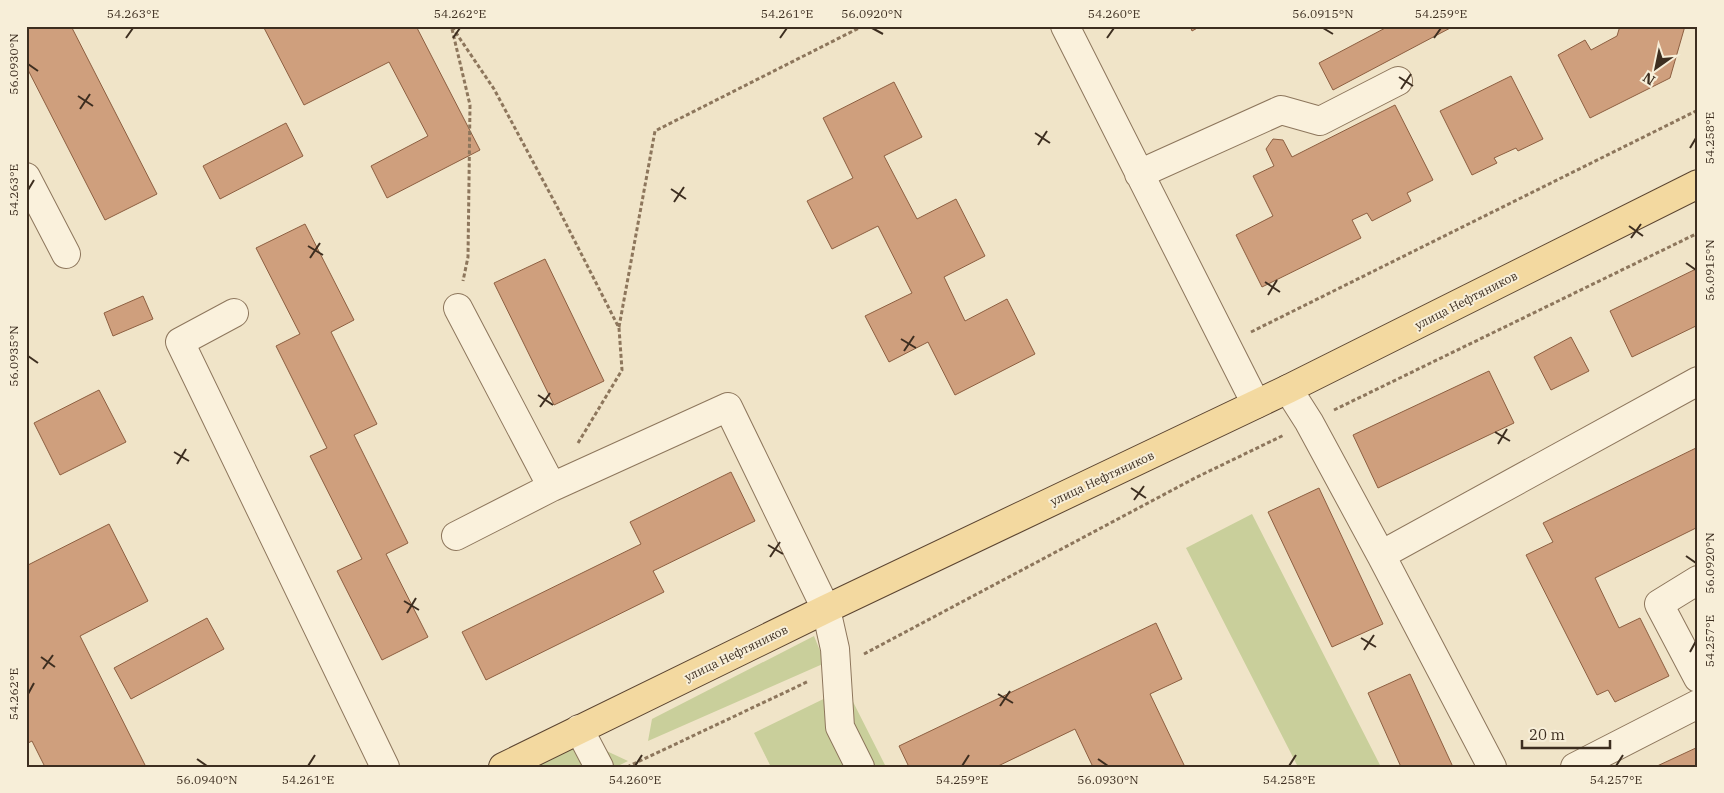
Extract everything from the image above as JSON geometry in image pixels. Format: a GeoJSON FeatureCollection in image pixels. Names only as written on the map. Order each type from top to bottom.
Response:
{"type":"FeatureCollection","features":[{"type":"Feature","properties":{"kind":"main road","name":"улица Нефтяников"},"geometry":{"type":"LineString","coordinates":[[503,767],[826,609],[1288,389],[1698,184]]}},
{"type":"Feature","properties":{"kind":"lane"},"geometry":{"type":"LineString","coordinates":[[1065,26],[1256,404]]}},
{"type":"Feature","properties":{"kind":"lane"},"geometry":{"type":"LineString","coordinates":[[1139,174],[1281,110],[1320,121],[1398,81]]}},
{"type":"Feature","properties":{"kind":"lane"},"geometry":{"type":"LineString","coordinates":[[26,177],[66,254]]}},
{"type":"Feature","properties":{"kind":"lane"},"geometry":{"type":"LineString","coordinates":[[458,308],[552,487]]}},
{"type":"Feature","properties":{"kind":"lane"},"geometry":{"type":"LineString","coordinates":[[234,313],[180,342],[385,767]]}},
{"type":"Feature","properties":{"kind":"lane"},"geometry":{"type":"LineString","coordinates":[[1381,556],[1698,381]]}},
{"type":"Feature","properties":{"kind":"lane"},"geometry":{"type":"LineString","coordinates":[[1288,389],[1309,422],[1492,767]]}},
{"type":"Feature","properties":{"kind":"lane"},"geometry":{"type":"LineString","coordinates":[[456,536],[552,487],[728,408],[826,609],[835,649],[840,727],[860,767]]}},
{"type":"Feature","properties":{"kind":"lane"},"geometry":{"type":"LineString","coordinates":[[1698,580],[1659,604],[1698,678]]}},
{"type":"Feature","properties":{"kind":"lane"},"geometry":{"type":"LineString","coordinates":[[1575,767],[1698,704]]}},
{"type":"Feature","properties":{"kind":"lane"},"geometry":{"type":"LineString","coordinates":[[579,729],[599,767]]}},
{"type":"Feature","properties":{"kind":"path"},"geometry":{"type":"LineString","coordinates":[[577,445],[622,370],[619,328],[655,131],[863,26]]}},
{"type":"Feature","properties":{"kind":"path"},"geometry":{"type":"LineString","coordinates":[[452,27],[494,89],[619,328]]}},
{"type":"Feature","properties":{"kind":"path"},"geometry":{"type":"LineString","coordinates":[[452,27],[470,105],[468,257],[458,308]]}},
{"type":"Feature","properties":{"kind":"path"},"geometry":{"type":"LineString","coordinates":[[1226,345],[1698,110]]}},
{"type":"Feature","properties":{"kind":"path"},"geometry":{"type":"LineString","coordinates":[[627,767],[836,668],[1195,478],[1698,233]]}},
{"type":"Feature","properties":{"kind":"green space"},"geometry":{"type":"Polygon","coordinates":[[[1252,514],[1381,767],[1298,767],[1186,548],[1252,514]]]}},
{"type":"Feature","properties":{"kind":"green space"},"geometry":{"type":"Polygon","coordinates":[[[814,636],[825,663],[648,741],[652,719],[814,636]]]}},
{"type":"Feature","properties":{"kind":"green space"},"geometry":{"type":"Polygon","coordinates":[[[846,688],[886,767],[771,767],[754,733],[846,688]]]}},
{"type":"Feature","properties":{"kind":"green space"},"geometry":{"type":"Polygon","coordinates":[[[583,740],[628,761],[616,767],[528,767],[583,740]]]}},
{"type":"Feature","properties":{"kind":"building"},"geometry":{"type":"Polygon","coordinates":[[[26,26],[71,26],[157,194],[105,220],[26,66],[26,26]]]}},
{"type":"Feature","properties":{"kind":"building"},"geometry":{"type":"Polygon","coordinates":[[[263,26],[416,26],[480,150],[387,198],[371,166],[428,136],[389,62],[304,105],[263,26]]]}},
{"type":"Feature","properties":{"kind":"building"},"geometry":{"type":"Polygon","coordinates":[[[1190,26],[1201,26],[1192,31],[1190,26]]]}},
{"type":"Feature","properties":{"kind":"building"},"geometry":{"type":"Polygon","coordinates":[[[1389,26],[1454,26],[1333,90],[1319,63],[1389,26]]]}},
{"type":"Feature","properties":{"kind":"building"},"geometry":{"type":"Polygon","coordinates":[[[1620,26],[1685,26],[1670,78],[1590,118],[1558,55],[1585,40],[1591,50],[1617,36],[1620,26]]]}},
{"type":"Feature","properties":{"kind":"building"},"geometry":{"type":"Polygon","coordinates":[[[1511,76],[1543,139],[1518,151],[1516,148],[1494,158],[1497,163],[1472,175],[1440,111],[1511,76]]]}},
{"type":"Feature","properties":{"kind":"building"},"geometry":{"type":"Polygon","coordinates":[[[894,82],[922,137],[884,156],[917,219],[956,199],[985,256],[944,277],[965,321],[1007,299],[1035,354],[955,395],[928,342],[889,362],[865,316],[912,293],[878,226],[832,249],[807,201],[853,178],[823,118],[894,82]]]}},
{"type":"Feature","properties":{"kind":"building"},"geometry":{"type":"Polygon","coordinates":[[[1395,105],[1433,180],[1407,193],[1411,201],[1372,221],[1367,213],[1352,220],[1361,238],[1262,287],[1236,235],[1273,216],[1253,176],[1274,166],[1266,149],[1273,139],[1283,140],[1292,157],[1395,105]]]}},
{"type":"Feature","properties":{"kind":"building"},"geometry":{"type":"Polygon","coordinates":[[[286,123],[303,156],[220,199],[203,166],[286,123]]]}},
{"type":"Feature","properties":{"kind":"building"},"geometry":{"type":"Polygon","coordinates":[[[305,224],[354,320],[331,332],[377,424],[354,435],[408,543],[386,554],[428,637],[382,660],[337,571],[362,559],[310,456],[327,448],[276,346],[300,334],[256,248],[305,224]]]}},
{"type":"Feature","properties":{"kind":"building"},"geometry":{"type":"Polygon","coordinates":[[[545,259],[604,381],[554,405],[494,283],[545,259]]]}},
{"type":"Feature","properties":{"kind":"building"},"geometry":{"type":"Polygon","coordinates":[[[1698,268],[1698,325],[1632,357],[1610,311],[1698,268]]]}},
{"type":"Feature","properties":{"kind":"building"},"geometry":{"type":"Polygon","coordinates":[[[143,296],[153,319],[113,336],[104,313],[143,296]]]}},
{"type":"Feature","properties":{"kind":"building"},"geometry":{"type":"Polygon","coordinates":[[[1571,337],[1589,371],[1551,390],[1534,357],[1571,337]]]}},
{"type":"Feature","properties":{"kind":"building"},"geometry":{"type":"Polygon","coordinates":[[[1489,371],[1514,423],[1378,488],[1353,435],[1489,371]]]}},
{"type":"Feature","properties":{"kind":"building"},"geometry":{"type":"Polygon","coordinates":[[[99,390],[126,442],[60,475],[34,423],[99,390]]]}},
{"type":"Feature","properties":{"kind":"building"},"geometry":{"type":"Polygon","coordinates":[[[1698,447],[1698,527],[1595,578],[1619,628],[1640,618],[1669,676],[1615,702],[1608,690],[1597,695],[1526,555],[1553,542],[1543,523],[1698,447]]]}},
{"type":"Feature","properties":{"kind":"building"},"geometry":{"type":"Polygon","coordinates":[[[731,472],[755,521],[653,571],[664,592],[486,680],[462,632],[641,544],[630,522],[731,472]]]}},
{"type":"Feature","properties":{"kind":"building"},"geometry":{"type":"Polygon","coordinates":[[[1319,488],[1383,624],[1332,647],[1268,512],[1319,488]]]}},
{"type":"Feature","properties":{"kind":"building"},"geometry":{"type":"Polygon","coordinates":[[[109,524],[148,601],[80,636],[146,767],[45,767],[32,741],[26,744],[26,566],[109,524]]]}},
{"type":"Feature","properties":{"kind":"building"},"geometry":{"type":"Polygon","coordinates":[[[207,618],[224,649],[131,699],[114,668],[207,618]]]}},
{"type":"Feature","properties":{"kind":"building"},"geometry":{"type":"Polygon","coordinates":[[[1156,623],[1182,679],[1150,694],[1185,767],[1093,767],[1075,729],[996,767],[909,767],[899,746],[1156,623]]]}},
{"type":"Feature","properties":{"kind":"building"},"geometry":{"type":"Polygon","coordinates":[[[1410,674],[1453,767],[1401,767],[1368,693],[1410,674]]]}},
{"type":"Feature","properties":{"kind":"building"},"geometry":{"type":"Polygon","coordinates":[[[1698,747],[1698,767],[1655,767],[1698,747]]]}}]}
